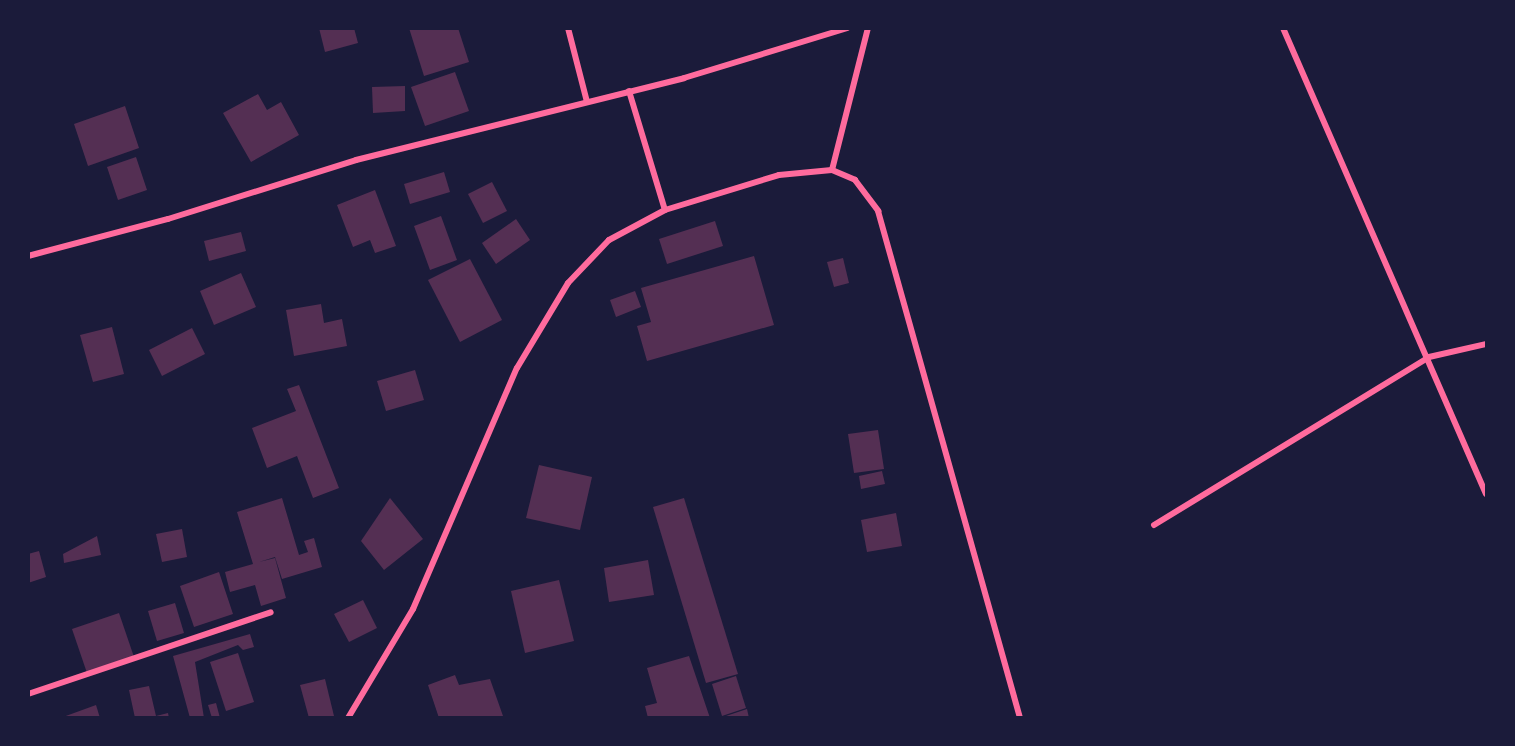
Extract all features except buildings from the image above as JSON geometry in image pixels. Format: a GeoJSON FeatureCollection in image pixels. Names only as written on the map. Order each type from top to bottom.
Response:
{"type":"FeatureCollection","features":[{"type":"Feature","properties":{"kind":"street"},"geometry":{"type":"LineString","coordinates":[[568,28],[587,102]]}},
{"type":"Feature","properties":{"kind":"street"},"geometry":{"type":"LineString","coordinates":[[28,256],[168,219],[356,160],[629,91],[848,28]]}},
{"type":"Feature","properties":{"kind":"street"},"geometry":{"type":"LineString","coordinates":[[832,170],[868,28]]}},
{"type":"Feature","properties":{"kind":"street"},"geometry":{"type":"LineString","coordinates":[[1284,28],[1429,357],[1486,494]]}},
{"type":"Feature","properties":{"kind":"street"},"geometry":{"type":"LineString","coordinates":[[629,91],[666,210]]}},
{"type":"Feature","properties":{"kind":"street"},"geometry":{"type":"LineString","coordinates":[[348,717],[413,609],[517,368],[568,284],[609,240],[666,210],[779,175],[832,170],[855,180],[878,211],[1020,717]]}},
{"type":"Feature","properties":{"kind":"street"},"geometry":{"type":"LineString","coordinates":[[1154,525],[1429,357],[1486,344]]}},
{"type":"Feature","properties":{"kind":"street"},"geometry":{"type":"LineString","coordinates":[[28,694],[271,612]]}}]}
